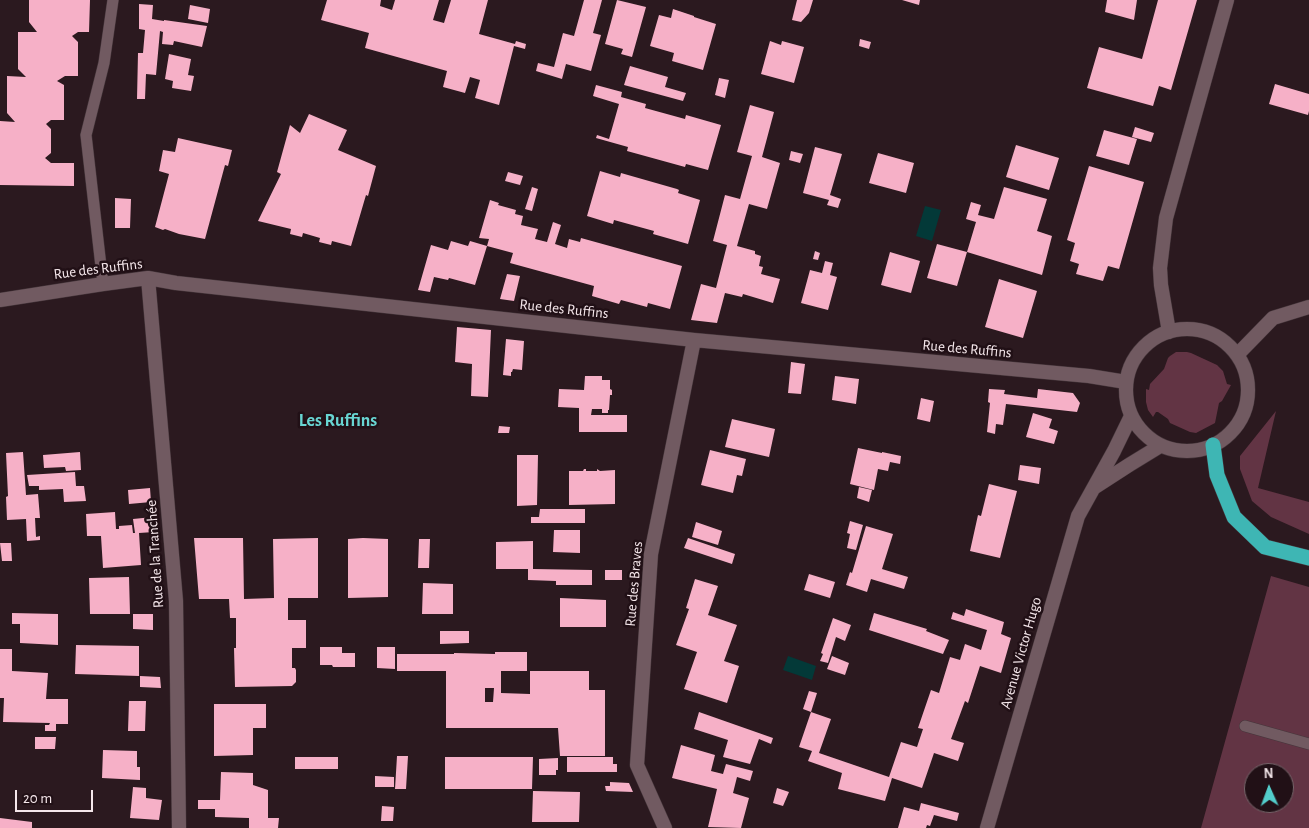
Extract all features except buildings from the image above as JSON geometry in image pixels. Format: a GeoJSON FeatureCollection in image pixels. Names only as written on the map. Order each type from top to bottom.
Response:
{"type":"FeatureCollection","features":[{"type":"Feature","properties":{"kind":"highway"},"geometry":{"type":"LineString","coordinates":[[1214,445],[1217,475],[1234,516],[1265,547],[1309,558]]}},
{"type":"Feature","properties":{"kind":"street"},"geometry":{"type":"LineString","coordinates":[[1169,332],[1160,268],[1166,218],[1227,0]]}},
{"type":"Feature","properties":{"kind":"street","name":"Rue des Ruffins"},"geometry":{"type":"LineString","coordinates":[[0,300],[148,278],[186,284],[694,340],[1089,376],[1126,382]]}},
{"type":"Feature","properties":{"kind":"street","name":"Rue de la Tranchée"},"geometry":{"type":"LineString","coordinates":[[148,278],[176,601],[179,828]]}},
{"type":"Feature","properties":{"kind":"street"},"geometry":{"type":"LineString","coordinates":[[1237,355],[1273,318],[1309,307]]}},
{"type":"Feature","properties":{"kind":"street"},"geometry":{"type":"LineString","coordinates":[[1188,329],[1207,333],[1223,341],[1237,355],[1246,374],[1248,395],[1242,416],[1231,433],[1214,445],[1196,451],[1178,451],[1160,446],[1143,434],[1131,416],[1126,382],[1133,360],[1149,342],[1169,332],[1188,329]]}},
{"type":"Feature","properties":{"kind":"street","name":"Rue des Braves"},"geometry":{"type":"LineString","coordinates":[[665,828],[637,765],[651,554],[694,340]]}},
{"type":"Feature","properties":{"kind":"street","name":"Avenue Victor Hugo"},"geometry":{"type":"LineString","coordinates":[[987,828],[1078,516],[1131,416]]}},
{"type":"Feature","properties":{"kind":"street","name":"Avenue Victor Hugo"},"geometry":{"type":"LineString","coordinates":[[1093,489],[1160,446]]}},
{"type":"Feature","properties":{"kind":"lane"},"geometry":{"type":"LineString","coordinates":[[103,284],[86,135],[104,63],[113,0]]}},
{"type":"Feature","properties":{"kind":"lane"},"geometry":{"type":"LineString","coordinates":[[1245,726],[1309,744]]}},
{"type":"Feature","properties":{"kind":"shaded area"},"geometry":{"type":"Polygon","coordinates":[[[1176,352],[1191,353],[1217,365],[1223,371],[1227,384],[1231,385],[1219,403],[1215,423],[1196,433],[1170,423],[1168,419],[1158,412],[1153,417],[1148,410],[1146,402],[1146,389],[1149,390],[1150,384],[1164,369],[1168,358],[1176,352]]]}},
{"type":"Feature","properties":{"kind":"shaded area"},"geometry":{"type":"Polygon","coordinates":[[[1276,411],[1258,488],[1309,502],[1309,534],[1271,517],[1252,501],[1240,469],[1240,456],[1276,411]]]}},
{"type":"Feature","properties":{"kind":"shaded area"},"geometry":{"type":"Polygon","coordinates":[[[1271,576],[1309,587],[1309,828],[1201,828],[1271,576]]]}},
{"type":"Feature","properties":{"kind":"water"},"geometry":{"type":"Polygon","coordinates":[[[925,206],[941,210],[932,241],[916,236],[925,206]]]}},
{"type":"Feature","properties":{"kind":"water"},"geometry":{"type":"Polygon","coordinates":[[[788,656],[816,666],[812,680],[783,670],[788,656]]]}},
{"type":"Feature","properties":{"kind":"district","name":"Les Ruffins"},"geometry":{"type":"Point","coordinates":[338,421]}}]}
